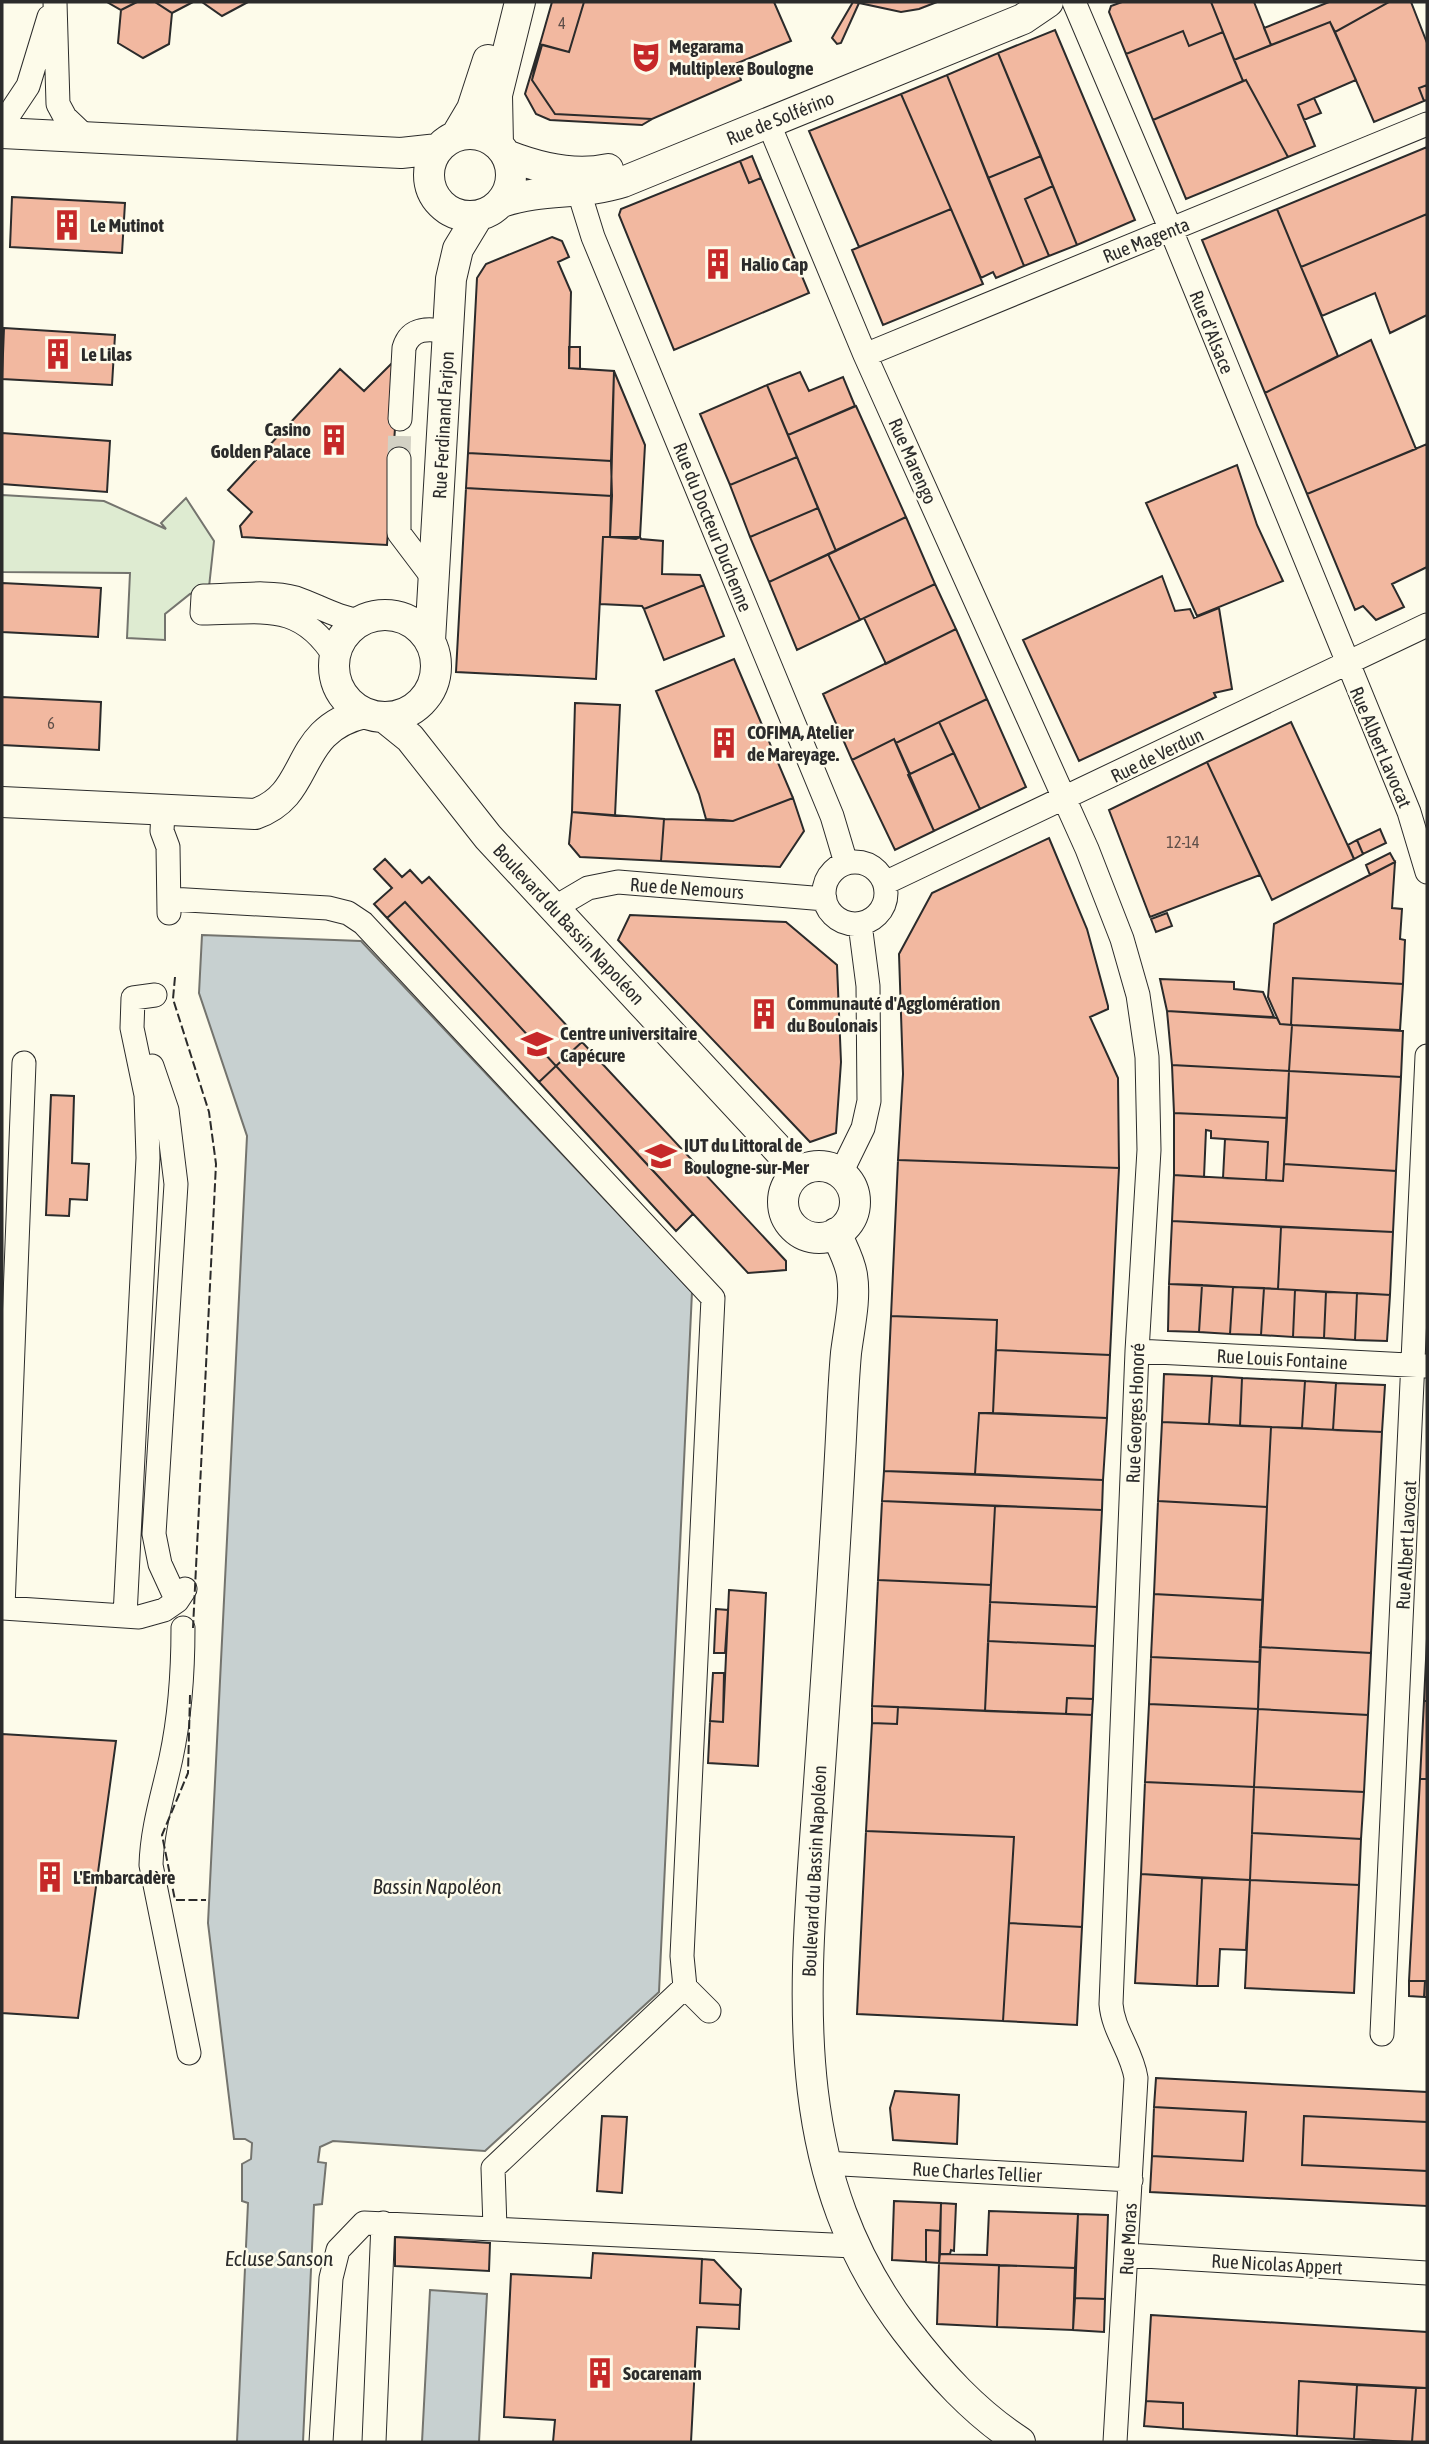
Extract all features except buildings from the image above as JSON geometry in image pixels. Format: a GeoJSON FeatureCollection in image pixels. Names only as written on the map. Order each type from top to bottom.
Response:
{"type":"FeatureCollection","features":[{"type":"Feature","properties":{"kind":"main road"},"geometry":{"type":"LineString","coordinates":[[505,2],[479,91],[429,173],[435,197],[454,213],[490,209],[511,179],[502,150],[497,95],[520,2]]}},
{"type":"Feature","properties":{"kind":"main road","name":"Rue de Solférino"},"geometry":{"type":"LineString","coordinates":[[502,150],[544,167],[575,172],[608,169],[742,120],[979,20],[1007,2]]}},
{"type":"Feature","properties":{"kind":"main road","name":"Rue de Solférino"},"geometry":{"type":"LineString","coordinates":[[490,209],[542,192],[579,192],[623,182],[1023,19],[1048,2]]}},
{"type":"Feature","properties":{"kind":"main road"},"geometry":{"type":"LineString","coordinates":[[2,133],[401,153],[475,134],[502,150]]}},
{"type":"Feature","properties":{"kind":"main road","name":"Rue Ferdinand Farjon"},"geometry":{"type":"LineString","coordinates":[[429,641],[447,332],[456,258],[490,209]]}},
{"type":"Feature","properties":{"kind":"main road"},"geometry":{"type":"LineString","coordinates":[[375,715],[352,704],[342,692],[335,673],[335,657],[346,634],[362,621],[378,616],[400,618],[415,625],[429,641],[436,664],[431,688],[432,711],[427,729],[430,765]]}},
{"type":"Feature","properties":{"kind":"main road"},"geometry":{"type":"LineString","coordinates":[[2,802],[243,816],[267,810],[287,793],[306,757],[326,730],[340,720],[412,709],[431,688]]}},
{"type":"Feature","properties":{"kind":"main road","name":"Boulevard du Bassin Napoléon"},"geometry":{"type":"LineString","coordinates":[[375,715],[410,738],[467,814],[799,1172]]}},
{"type":"Feature","properties":{"kind":"main road"},"geometry":{"type":"LineString","coordinates":[[825,1166],[841,1173],[852,1188],[855,1207],[850,1220],[836,1233],[822,1237],[807,1236],[788,1220],[784,1206],[785,1191],[799,1172],[825,1166]]}},
{"type":"Feature","properties":{"kind":"main road","name":"Boulevard du Bassin Napoléon"},"geometry":{"type":"LineString","coordinates":[[836,1233],[850,1265],[853,1284],[843,1388],[806,2006],[811,2091],[824,2163],[854,2246],[880,2294],[928,2357],[973,2406],[1020,2442]]}},
{"type":"Feature","properties":{"kind":"street"},"geometry":{"type":"LineString","coordinates":[[2,125],[22,99],[32,77],[54,2]]}},
{"type":"Feature","properties":{"kind":"street"},"geometry":{"type":"LineString","coordinates":[[54,2],[57,98],[65,117],[87,138]]}},
{"type":"Feature","properties":{"kind":"street","name":"Rue d'Alsace"},"geometry":{"type":"LineString","coordinates":[[1074,2],[1171,230],[1346,664]]}},
{"type":"Feature","properties":{"kind":"street","name":"Rue Marengo"},"geometry":{"type":"LineString","coordinates":[[768,122],[865,355],[1065,799]]}},
{"type":"Feature","properties":{"kind":"street","name":"Rue Magenta"},"geometry":{"type":"LineString","coordinates":[[865,355],[1427,124]]}},
{"type":"Feature","properties":{"kind":"street","name":"Rue du Docteur Duchenne"},"geometry":{"type":"LineString","coordinates":[[579,192],[593,237],[832,816],[846,863]]}},
{"type":"Feature","properties":{"kind":"street"},"geometry":{"type":"LineString","coordinates":[[400,419],[405,343],[411,335],[431,328],[447,332]]}},
{"type":"Feature","properties":{"kind":"street"},"geometry":{"type":"LineString","coordinates":[[399,458],[399,533],[433,578]]}},
{"type":"Feature","properties":{"kind":"street"},"geometry":{"type":"LineString","coordinates":[[335,657],[311,626],[278,605],[298,599],[333,616],[362,621]]}},
{"type":"Feature","properties":{"kind":"street","name":"Rue de Verdun"},"geometry":{"type":"LineString","coordinates":[[885,883],[1427,625]]}},
{"type":"Feature","properties":{"kind":"street","name":"Rue Albert Lavocat"},"geometry":{"type":"LineString","coordinates":[[1346,664],[1415,829],[1427,872]]}},
{"type":"Feature","properties":{"kind":"street","name":"Rue Georges Honoré"},"geometry":{"type":"LineString","coordinates":[[1065,799],[1132,968],[1144,1035],[1149,1150],[1137,1351],[1111,1975],[1111,2011],[1121,2039]]}},
{"type":"Feature","properties":{"kind":"street"},"geometry":{"type":"LineString","coordinates":[[163,812],[162,831],[168,847],[169,906],[328,908],[348,913],[363,923],[713,1298],[682,1956],[685,1987],[709,2011]]}},
{"type":"Feature","properties":{"kind":"street"},"geometry":{"type":"LineString","coordinates":[[857,862],[872,866],[885,883],[887,894],[882,909],[874,919],[860,923],[850,923],[835,917],[825,899],[829,877],[846,863],[857,862]]}},
{"type":"Feature","properties":{"kind":"street","name":"Rue de Nemours"},"geometry":{"type":"LineString","coordinates":[[554,908],[588,888],[618,882],[825,899]]}},
{"type":"Feature","properties":{"kind":"street"},"geometry":{"type":"LineString","coordinates":[[841,1173],[863,1128],[869,1101],[869,999],[860,923]]}},
{"type":"Feature","properties":{"kind":"street"},"geometry":{"type":"LineString","coordinates":[[125,1616],[148,1158],[146,1095],[132,1028],[133,998],[155,995]]}},
{"type":"Feature","properties":{"kind":"street"},"geometry":{"type":"LineString","coordinates":[[24,1063],[3,1608],[139,1617],[164,1610],[181,1595],[160,1564],[154,1534],[176,1184],[167,1110],[150,1061],[132,1028]]}},
{"type":"Feature","properties":{"kind":"street","name":"Rue Albert Lavocat"},"geometry":{"type":"LineString","coordinates":[[1382,2034],[1421,1366],[1427,1056]]}},
{"type":"Feature","properties":{"kind":"street","name":"Rue Louis Fontaine"},"geometry":{"type":"LineString","coordinates":[[1137,1351],[1421,1366]]}},
{"type":"Feature","properties":{"kind":"street"},"geometry":{"type":"LineString","coordinates":[[183,1628],[183,1671],[172,1756],[151,1836],[150,1865],[189,2053]]}},
{"type":"Feature","properties":{"kind":"street"},"geometry":{"type":"LineString","coordinates":[[495,2228],[493,2168],[685,1987]]}},
{"type":"Feature","properties":{"kind":"street","name":"Rue Moras"},"geometry":{"type":"LineString","coordinates":[[1115,2442],[1136,2078],[1132,2059],[1121,2039]]}},
{"type":"Feature","properties":{"kind":"street","name":"Rue Charles Tellier"},"geometry":{"type":"LineString","coordinates":[[824,2163],[1131,2180]]}},
{"type":"Feature","properties":{"kind":"street"},"geometry":{"type":"LineString","coordinates":[[321,2442],[331,2278],[338,2250],[364,2222],[854,2246]]}},
{"type":"Feature","properties":{"kind":"street"},"geometry":{"type":"LineString","coordinates":[[374,2442],[383,2223]]}},
{"type":"Feature","properties":{"kind":"street","name":"Rue Nicolas Appert"},"geometry":{"type":"LineString","coordinates":[[1127,2255],[1427,2273]]}},
{"type":"Feature","properties":{"kind":"green space"},"geometry":{"type":"Polygon","coordinates":[[[2,495],[104,501],[166,529],[161,523],[186,498],[214,541],[209,587],[190,594],[165,614],[165,640],[127,638],[130,573],[2,572],[2,495]]]}},
{"type":"Feature","properties":{"kind":"water","name":"Bassin Napoléon"},"geometry":{"type":"Polygon","coordinates":[[[202,935],[361,941],[692,1292],[659,1992],[485,2151],[333,2141],[320,2147],[318,2162],[326,2163],[322,2204],[314,2205],[303,2442],[237,2442],[248,2203],[242,2201],[242,2164],[251,2159],[252,2143],[245,2139],[234,2139],[208,1923],[247,1136],[199,993],[202,935]]]}},
{"type":"Feature","properties":{"kind":"water"},"geometry":{"type":"Polygon","coordinates":[[[430,2290],[487,2294],[479,2442],[422,2442],[430,2290]]]}},
{"type":"Feature","properties":{"kind":"tunnel"},"geometry":{"type":"LineString","coordinates":[[399,459],[400,419]]}},
{"type":"Feature","properties":{"kind":"fence"},"geometry":{"type":"LineString","coordinates":[[175,977],[173,999],[209,1112],[216,1164],[193,1628]]}},
{"type":"Feature","properties":{"kind":"fence"},"geometry":{"type":"LineString","coordinates":[[190,1695],[188,1773],[162,1835],[175,1900],[206,1900]]}},
{"type":"Feature","properties":{"kind":"place","name":"Megarama Multiplexe Boulogne"},"geometry":{"type":"Point","coordinates":[646,57]}},
{"type":"Feature","properties":{"kind":"place","name":"Le Mutinot"},"geometry":{"type":"Point","coordinates":[67,225]}},
{"type":"Feature","properties":{"kind":"place","name":"Halio Cap"},"geometry":{"type":"Point","coordinates":[718,264]}},
{"type":"Feature","properties":{"kind":"place","name":"Le Lilas"},"geometry":{"type":"Point","coordinates":[58,354]}},
{"type":"Feature","properties":{"kind":"place","name":"Casino Golden Palace"},"geometry":{"type":"Point","coordinates":[334,440]}},
{"type":"Feature","properties":{"kind":"place","name":"COFIMA, Atelier de Mareyage."},"geometry":{"type":"Point","coordinates":[724,743]}},
{"type":"Feature","properties":{"kind":"place","name":"Communauté d'Agglomération du Boulonais"},"geometry":{"type":"Point","coordinates":[764,1014]}},
{"type":"Feature","properties":{"kind":"place","name":"Centre universitaire Capécure"},"geometry":{"type":"Point","coordinates":[537,1044]}},
{"type":"Feature","properties":{"kind":"place","name":"IUT du Littoral de Boulogne-sur-Mer"},"geometry":{"type":"Point","coordinates":[661,1156]}},
{"type":"Feature","properties":{"kind":"place","name":"L'Embarcadère"},"geometry":{"type":"Point","coordinates":[50,1877]}},
{"type":"Feature","properties":{"kind":"place","name":"Socarenam"},"geometry":{"type":"Point","coordinates":[600,2373]}},
{"type":"Feature","properties":{"kind":"water label","name":"Ecluse Sanson"},"geometry":{"type":"Point","coordinates":[279,2258]}}]}
